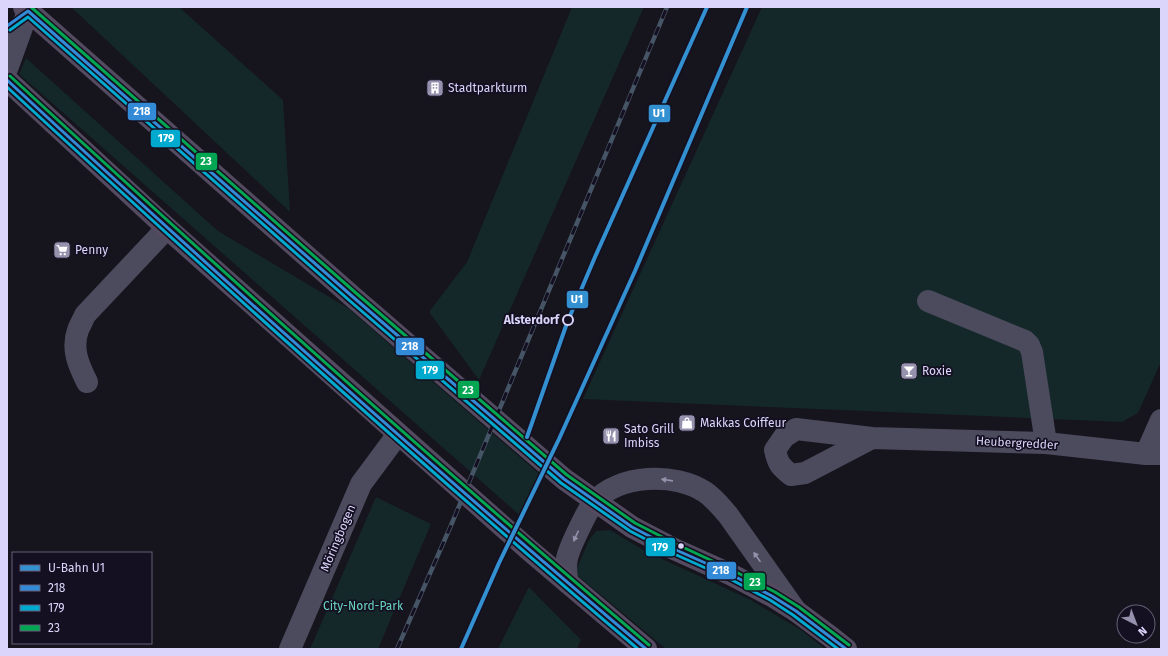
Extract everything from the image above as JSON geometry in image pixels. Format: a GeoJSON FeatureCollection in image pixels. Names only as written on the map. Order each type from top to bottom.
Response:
{"type":"FeatureCollection","features":[{"type":"Feature","properties":{"kind":"main road"},"geometry":{"type":"LineString","coordinates":[[26,9],[353,297],[564,479],[594,502],[632,527],[674,550],[772,596],[831,636],[846,649]]}},
{"type":"Feature","properties":{"kind":"main road"},"geometry":{"type":"LineString","coordinates":[[7,80],[166,228],[522,544],[646,649]]}},
{"type":"Feature","properties":{"kind":"street"},"geometry":{"type":"LineString","coordinates":[[7,26],[26,9]]}},
{"type":"Feature","properties":{"kind":"street"},"geometry":{"type":"LineString","coordinates":[[7,69],[26,9]]}},
{"type":"Feature","properties":{"kind":"street"},"geometry":{"type":"LineString","coordinates":[[87,382],[77,363],[75,346],[78,330],[85,315],[166,228]]}},
{"type":"Feature","properties":{"kind":"street"},"geometry":{"type":"LineString","coordinates":[[928,301],[1025,341],[1030,345],[1046,443]]}},
{"type":"Feature","properties":{"kind":"street"},"geometry":{"type":"LineString","coordinates":[[1154,454],[1161,420]]}},
{"type":"Feature","properties":{"kind":"street","name":"Möringbogen"},"geometry":{"type":"LineString","coordinates":[[290,649],[361,484],[398,434]]}},
{"type":"Feature","properties":{"kind":"street","name":"Heubergredder"},"geometry":{"type":"LineString","coordinates":[[872,438],[1046,443],[1154,454]]}},
{"type":"Feature","properties":{"kind":"street"},"geometry":{"type":"LineString","coordinates":[[568,583],[565,568],[566,560],[584,518],[594,502],[605,492],[626,482],[653,478],[687,484],[704,491],[717,502],[796,611]]}},
{"type":"Feature","properties":{"kind":"green space"},"geometry":{"type":"Polygon","coordinates":[[[71,7],[179,7],[283,100],[290,212],[71,7]]]}},
{"type":"Feature","properties":{"kind":"green space"},"geometry":{"type":"Polygon","coordinates":[[[572,7],[644,7],[479,380],[429,312],[467,262],[572,7]]]}},
{"type":"Feature","properties":{"kind":"green space"},"geometry":{"type":"Polygon","coordinates":[[[762,7],[1161,7],[1161,362],[1138,413],[1122,422],[583,399],[762,7]]]}},
{"type":"Feature","properties":{"kind":"green space"},"geometry":{"type":"Polygon","coordinates":[[[26,58],[218,231],[348,308],[544,478],[524,519],[19,74],[26,58]]]}},
{"type":"Feature","properties":{"kind":"green space","name":"City-Nord-Park"},"geometry":{"type":"Polygon","coordinates":[[[376,497],[431,524],[378,649],[310,649],[376,497]]]}},
{"type":"Feature","properties":{"kind":"green space"},"geometry":{"type":"Polygon","coordinates":[[[610,530],[647,552],[749,599],[801,630],[825,649],[666,649],[578,576],[577,568],[589,540],[596,531],[610,530]]]}},
{"type":"Feature","properties":{"kind":"green space"},"geometry":{"type":"Polygon","coordinates":[[[529,587],[581,640],[577,649],[498,649],[529,587]]]}},
{"type":"Feature","properties":{"kind":"railway"},"geometry":{"type":"LineString","coordinates":[[397,649],[452,523],[667,7]]}},
{"type":"Feature","properties":{"kind":"metro line","name":"U1"},"geometry":{"type":"LineString","coordinates":[[527,437],[567,323],[707,7]]}},
{"type":"Feature","properties":{"kind":"metro line","name":"U1"},"geometry":{"type":"LineString","coordinates":[[461,649],[499,563],[559,439],[635,271],[747,7]]}},
{"type":"Feature","properties":{"kind":"transit line","name":"23"},"geometry":{"type":"LineString","coordinates":[[31,7],[356,293],[567,475],[635,523],[775,592],[799,607],[849,645]]}},
{"type":"Feature","properties":{"kind":"transit line","name":"218"},"geometry":{"type":"LineString","coordinates":[[7,26],[28,11],[353,297],[564,479],[632,527],[772,596],[796,611],[846,649]]}},
{"type":"Feature","properties":{"kind":"transit line","name":"179"},"geometry":{"type":"LineString","coordinates":[[10,30],[28,17],[350,301],[561,483],[630,531],[770,600],[793,615],[838,649]]}},
{"type":"Feature","properties":{"kind":"transit line","name":"23"},"geometry":{"type":"LineString","coordinates":[[10,76],[327,364],[487,506],[649,645]]}},
{"type":"Feature","properties":{"kind":"transit line","name":"218"},"geometry":{"type":"LineString","coordinates":[[7,80],[164,225],[323,368],[484,510],[646,649]]}},
{"type":"Feature","properties":{"kind":"transit line","name":"179"},"geometry":{"type":"LineString","coordinates":[[7,87],[398,442],[638,649]]}},
{"type":"Feature","properties":{"kind":"place","name":"Stadtparkturm"},"geometry":{"type":"Point","coordinates":[435,88]}},
{"type":"Feature","properties":{"kind":"place","name":"Penny"},"geometry":{"type":"Point","coordinates":[62,250]}},
{"type":"Feature","properties":{"kind":"place","name":"Alsterdorf"},"geometry":{"type":"Point","coordinates":[568,320]}},
{"type":"Feature","properties":{"kind":"place","name":"Roxie"},"geometry":{"type":"Point","coordinates":[909,371]}},
{"type":"Feature","properties":{"kind":"place","name":"Makkas Coiffeur"},"geometry":{"type":"Point","coordinates":[687,423]}},
{"type":"Feature","properties":{"kind":"place","name":"Sato Grill Imbiss"},"geometry":{"type":"Point","coordinates":[611,436]}}]}
